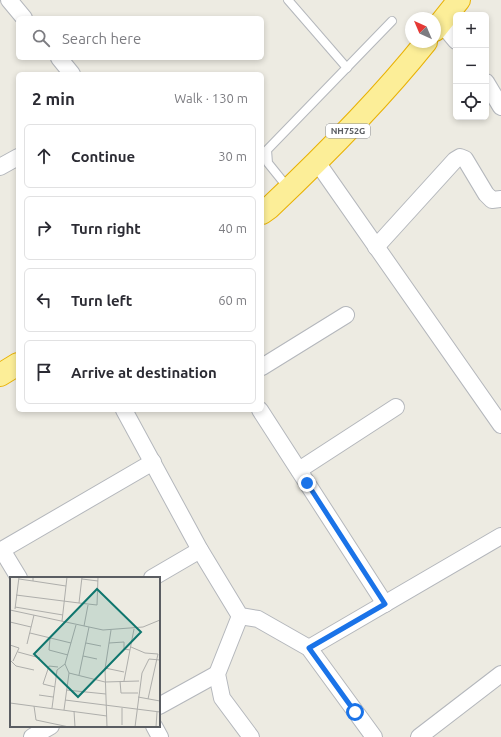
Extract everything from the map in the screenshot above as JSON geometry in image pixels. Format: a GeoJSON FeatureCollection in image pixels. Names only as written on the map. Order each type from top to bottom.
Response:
{"type":"FeatureCollection","features":[{"type":"Feature","properties":{"kind":"highway"},"geometry":{"type":"LineString","coordinates":[[441,22],[459,0]]}},
{"type":"Feature","properties":{"kind":"highway","name":"NH752G"},"geometry":{"type":"LineString","coordinates":[[264,212],[342,138],[421,48]]}},
{"type":"Feature","properties":{"kind":"highway"},"geometry":{"type":"LineString","coordinates":[[0,375],[16,365]]}},
{"type":"Feature","properties":{"kind":"street"},"geometry":{"type":"LineString","coordinates":[[9,0],[22,16]]}},
{"type":"Feature","properties":{"kind":"street"},"geometry":{"type":"LineString","coordinates":[[441,28],[453,38]]}},
{"type":"Feature","properties":{"kind":"street"},"geometry":{"type":"LineString","coordinates":[[61,60],[70,72]]}},
{"type":"Feature","properties":{"kind":"street"},"geometry":{"type":"LineString","coordinates":[[487,84],[501,106]]}},
{"type":"Feature","properties":{"kind":"street"},"geometry":{"type":"LineString","coordinates":[[376,247],[455,160],[460,157],[465,159],[486,194],[492,200],[501,199]]}},
{"type":"Feature","properties":{"kind":"street"},"geometry":{"type":"LineString","coordinates":[[0,167],[16,158]]}},
{"type":"Feature","properties":{"kind":"street"},"geometry":{"type":"LineString","coordinates":[[317,162],[376,247],[498,416]]}},
{"type":"Feature","properties":{"kind":"street"},"geometry":{"type":"LineString","coordinates":[[264,366],[346,315]]}},
{"type":"Feature","properties":{"kind":"street"},"geometry":{"type":"LineString","coordinates":[[298,470],[396,407]]}},
{"type":"Feature","properties":{"kind":"street"},"geometry":{"type":"LineString","coordinates":[[125,412],[200,550],[240,616],[258,619],[309,648],[374,737]]}},
{"type":"Feature","properties":{"kind":"street"},"geometry":{"type":"LineString","coordinates":[[261,412],[385,604]]}},
{"type":"Feature","properties":{"kind":"street"},"geometry":{"type":"LineString","coordinates":[[18,577],[1,550],[153,462]]}},
{"type":"Feature","properties":{"kind":"street"},"geometry":{"type":"LineString","coordinates":[[309,648],[501,536]]}},
{"type":"Feature","properties":{"kind":"street"},"geometry":{"type":"LineString","coordinates":[[154,577],[200,550]]}},
{"type":"Feature","properties":{"kind":"street"},"geometry":{"type":"LineString","coordinates":[[240,616],[217,674],[222,698],[251,737]]}},
{"type":"Feature","properties":{"kind":"street"},"geometry":{"type":"LineString","coordinates":[[160,705],[217,674]]}},
{"type":"Feature","properties":{"kind":"street"},"geometry":{"type":"LineString","coordinates":[[419,737],[501,674]]}},
{"type":"Feature","properties":{"kind":"street"},"geometry":{"type":"LineString","coordinates":[[32,737],[49,727]]}},
{"type":"Feature","properties":{"kind":"street"},"geometry":{"type":"LineString","coordinates":[[155,727],[160,737]]}},
{"type":"Feature","properties":{"kind":"lane"},"geometry":{"type":"LineString","coordinates":[[288,0],[347,68]]}},
{"type":"Feature","properties":{"kind":"lane"},"geometry":{"type":"LineString","coordinates":[[289,189],[268,163],[267,150],[392,22]]}},
{"type":"Feature","properties":{"kind":"route"},"geometry":{"type":"LineString","coordinates":[[307,483],[385,604],[309,648],[355,712]]}}]}
